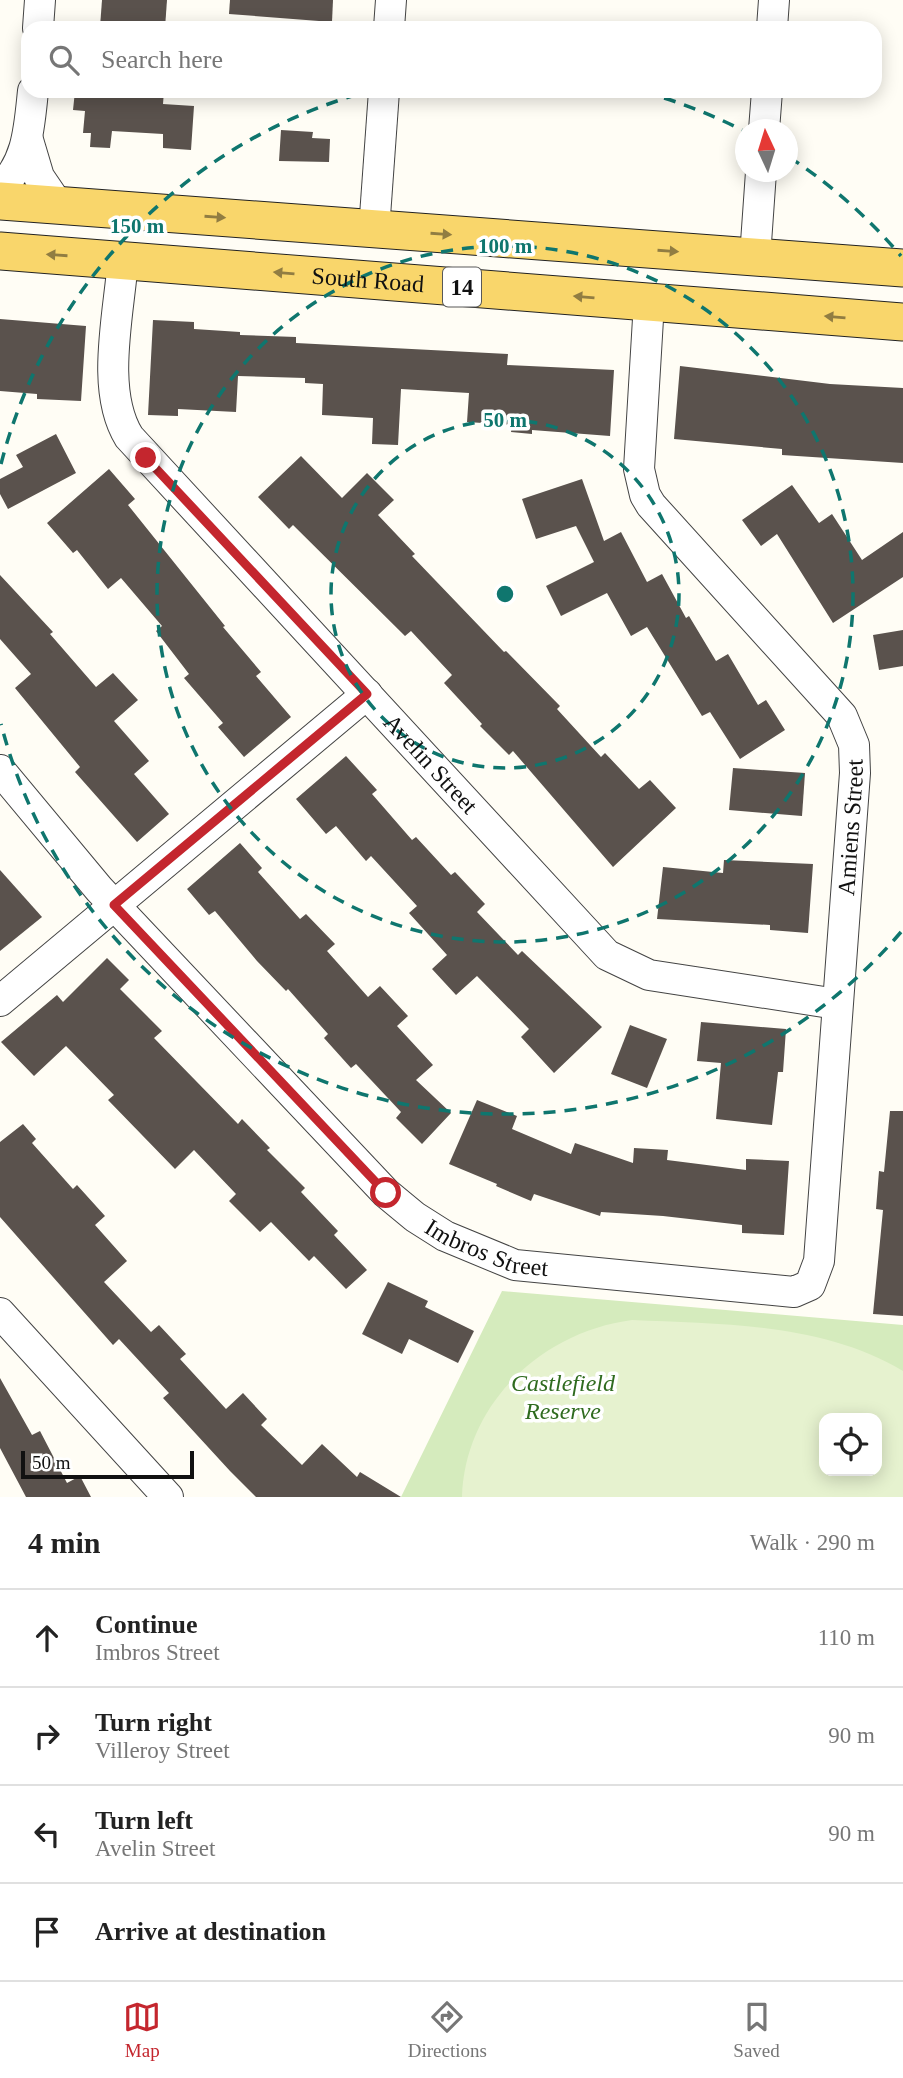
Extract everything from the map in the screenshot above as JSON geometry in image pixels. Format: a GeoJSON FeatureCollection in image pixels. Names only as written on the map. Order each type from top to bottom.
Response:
{"type":"FeatureCollection","features":[{"type":"Feature","properties":{"kind":"main road","name":"South Road"},"geometry":{"type":"LineString","coordinates":[[0,201],[903,268]]}},
{"type":"Feature","properties":{"kind":"main road","name":"South Road"},"geometry":{"type":"LineString","coordinates":[[0,251],[903,322]]}},
{"type":"Feature","properties":{"kind":"street"},"geometry":{"type":"LineString","coordinates":[[38,21],[40,0]]}},
{"type":"Feature","properties":{"kind":"street"},"geometry":{"type":"LineString","coordinates":[[390,21],[391,0]]}},
{"type":"Feature","properties":{"kind":"street"},"geometry":{"type":"LineString","coordinates":[[772,21],[774,0]]}},
{"type":"Feature","properties":{"kind":"street"},"geometry":{"type":"LineString","coordinates":[[0,189],[21,162],[28,140],[32,98]]}},
{"type":"Feature","properties":{"kind":"street"},"geometry":{"type":"LineString","coordinates":[[374,230],[383,98]]}},
{"type":"Feature","properties":{"kind":"street"},"geometry":{"type":"LineString","coordinates":[[765,119],[766,98]]}},
{"type":"Feature","properties":{"kind":"street"},"geometry":{"type":"LineString","coordinates":[[28,140],[39,177],[58,205]]}},
{"type":"Feature","properties":{"kind":"street"},"geometry":{"type":"LineString","coordinates":[[755,257],[760,182]]}},
{"type":"Feature","properties":{"kind":"street","name":"Avelin Street"},"geometry":{"type":"LineString","coordinates":[[123,260],[114,379],[120,423],[146,458],[607,955],[649,975],[837,1004]]}},
{"type":"Feature","properties":{"kind":"street","name":"Amiens Street"},"geometry":{"type":"LineString","coordinates":[[649,302],[639,470],[645,495],[651,505],[842,716],[852,738],[855,773],[820,1261],[810,1285],[793,1292]]}},
{"type":"Feature","properties":{"kind":"street"},"geometry":{"type":"LineString","coordinates":[[0,1001],[367,694]]}},
{"type":"Feature","properties":{"kind":"street","name":"Imbros Street"},"geometry":{"type":"LineString","coordinates":[[0,770],[114,905],[386,1193],[415,1217],[445,1236],[490,1257],[534,1268],[793,1292]]}},
{"type":"Feature","properties":{"kind":"street"},"geometry":{"type":"LineString","coordinates":[[0,1314],[168,1497]]}},
{"type":"Feature","properties":{"kind":"green space","name":"Castlefield Reserve"},"geometry":{"type":"Polygon","coordinates":[[[502,1291],[903,1325],[903,1497],[401,1497],[502,1291]]]}},
{"type":"Feature","properties":{"kind":"green space","name":"Castlefield Reserve"},"geometry":{"type":"Polygon","coordinates":[[[632,1320],[701,1323],[772,1329],[806,1335],[840,1343],[872,1355],[903,1371],[903,1497],[462,1497],[466,1463],[477,1432],[493,1403],[514,1378],[539,1357],[567,1340],[599,1327],[632,1320]]]}},
{"type":"Feature","properties":{"kind":"building"},"geometry":{"type":"Polygon","coordinates":[[[102,0],[167,0],[166,21],[100,21],[102,0]]]}},
{"type":"Feature","properties":{"kind":"building"},"geometry":{"type":"Polygon","coordinates":[[[230,0],[333,0],[332,21],[229,14],[230,0]]]}},
{"type":"Feature","properties":{"kind":"building"},"geometry":{"type":"Polygon","coordinates":[[[74,98],[163,98],[163,104],[194,106],[191,150],[163,148],[163,134],[112,131],[110,148],[90,147],[91,133],[83,133],[85,111],[73,110],[74,98]]]}},
{"type":"Feature","properties":{"kind":"building"},"geometry":{"type":"Polygon","coordinates":[[[281,130],[313,132],[312,138],[330,139],[329,162],[279,161],[281,130]]]}},
{"type":"Feature","properties":{"kind":"building"},"geometry":{"type":"Polygon","coordinates":[[[0,319],[86,326],[81,401],[37,399],[37,394],[0,391],[0,319]]]}},
{"type":"Feature","properties":{"kind":"building"},"geometry":{"type":"Polygon","coordinates":[[[153,320],[194,322],[194,329],[240,332],[240,335],[296,337],[296,343],[508,354],[507,365],[614,370],[610,436],[532,430],[532,434],[511,432],[512,425],[467,422],[469,393],[401,389],[398,445],[372,444],[373,418],[322,415],[323,384],[305,383],[305,378],[238,376],[236,412],[178,409],[178,416],[148,415],[153,320]]]}},
{"type":"Feature","properties":{"kind":"building"},"geometry":{"type":"Polygon","coordinates":[[[680,366],[830,384],[903,388],[903,463],[782,455],[782,449],[674,439],[680,366]]]}},
{"type":"Feature","properties":{"kind":"building"},"geometry":{"type":"Polygon","coordinates":[[[56,434],[76,473],[8,509],[0,494],[0,479],[23,467],[16,455],[56,434]]]}},
{"type":"Feature","properties":{"kind":"building"},"geometry":{"type":"Polygon","coordinates":[[[301,456],[342,498],[367,473],[394,500],[378,515],[415,554],[412,556],[560,706],[557,709],[601,757],[605,753],[639,789],[650,780],[676,808],[613,867],[513,751],[509,755],[480,726],[482,724],[444,683],[452,675],[411,631],[405,636],[293,525],[289,529],[258,497],[301,456]]]}},
{"type":"Feature","properties":{"kind":"building"},"geometry":{"type":"Polygon","coordinates":[[[109,469],[135,499],[128,505],[261,672],[256,676],[291,717],[244,757],[218,727],[223,723],[184,678],[189,674],[156,631],[162,626],[121,578],[108,589],[77,550],[73,553],[47,523],[109,469]]]}},
{"type":"Feature","properties":{"kind":"building"},"geometry":{"type":"Polygon","coordinates":[[[582,479],[604,541],[621,532],[647,582],[662,574],[686,618],[689,616],[716,661],[728,654],[758,705],[766,700],[785,730],[740,759],[710,712],[702,716],[647,627],[631,636],[607,593],[561,616],[546,586],[594,562],[576,526],[536,539],[522,499],[582,479]]]}},
{"type":"Feature","properties":{"kind":"building"},"geometry":{"type":"Polygon","coordinates":[[[792,485],[819,523],[832,514],[862,560],[903,532],[903,577],[833,623],[777,534],[761,546],[742,520],[792,485]]]}},
{"type":"Feature","properties":{"kind":"building"},"geometry":{"type":"Polygon","coordinates":[[[0,575],[53,632],[50,634],[96,687],[113,673],[138,700],[114,721],[149,761],[134,774],[169,814],[137,842],[75,772],[80,767],[15,688],[31,674],[0,639],[0,575]]]}},
{"type":"Feature","properties":{"kind":"building"},"geometry":{"type":"Polygon","coordinates":[[[903,630],[903,666],[879,670],[873,635],[903,630]]]}},
{"type":"Feature","properties":{"kind":"building"},"geometry":{"type":"Polygon","coordinates":[[[346,756],[377,790],[372,794],[412,840],[416,837],[451,875],[455,872],[485,904],[477,912],[518,955],[522,951],[602,1027],[554,1073],[521,1037],[529,1029],[477,976],[456,995],[432,969],[447,955],[409,913],[417,906],[371,856],[366,861],[336,826],[326,834],[296,799],[346,756]]]}},
{"type":"Feature","properties":{"kind":"building"},"geometry":{"type":"Polygon","coordinates":[[[733,768],[805,773],[802,816],[729,810],[733,768]]]}},
{"type":"Feature","properties":{"kind":"building"},"geometry":{"type":"Polygon","coordinates":[[[240,843],[262,868],[258,872],[300,919],[306,914],[335,944],[327,951],[368,997],[380,986],[408,1016],[397,1026],[433,1065],[416,1080],[451,1113],[422,1144],[396,1118],[401,1112],[356,1064],[351,1068],[324,1038],[328,1034],[288,989],[286,991],[257,961],[215,911],[209,915],[187,889],[240,843]]]}},
{"type":"Feature","properties":{"kind":"building"},"geometry":{"type":"Polygon","coordinates":[[[724,860],[813,864],[808,933],[770,930],[770,925],[657,919],[663,867],[723,873],[724,860]]]}},
{"type":"Feature","properties":{"kind":"building"},"geometry":{"type":"Polygon","coordinates":[[[0,870],[42,917],[0,951],[0,870]]]}},
{"type":"Feature","properties":{"kind":"building"},"geometry":{"type":"Polygon","coordinates":[[[107,958],[129,980],[120,989],[162,1031],[154,1038],[238,1124],[242,1119],[270,1148],[267,1150],[305,1188],[301,1192],[338,1231],[334,1235],[367,1270],[346,1289],[314,1256],[309,1261],[271,1222],[260,1232],[229,1201],[236,1194],[194,1150],[175,1169],[108,1100],[114,1095],[66,1046],[34,1076],[1,1042],[57,995],[63,1002],[107,958]]]}},
{"type":"Feature","properties":{"kind":"building"},"geometry":{"type":"Polygon","coordinates":[[[701,1022],[786,1029],[783,1072],[778,1072],[772,1125],[716,1119],[721,1063],[697,1061],[701,1022]]]}},
{"type":"Feature","properties":{"kind":"building"},"geometry":{"type":"Polygon","coordinates":[[[630,1025],[667,1039],[647,1088],[611,1074],[630,1025]]]}},
{"type":"Feature","properties":{"kind":"building"},"geometry":{"type":"Polygon","coordinates":[[[477,1100],[517,1116],[512,1129],[571,1154],[575,1143],[633,1163],[634,1148],[668,1150],[667,1160],[746,1170],[746,1159],[789,1161],[784,1235],[742,1233],[742,1225],[663,1216],[601,1212],[600,1216],[534,1194],[531,1201],[496,1186],[497,1184],[449,1164],[477,1100]]]}},
{"type":"Feature","properties":{"kind":"building"},"geometry":{"type":"Polygon","coordinates":[[[890,1111],[903,1111],[903,1316],[873,1314],[883,1210],[876,1209],[879,1171],[884,1172],[890,1111]]]}},
{"type":"Feature","properties":{"kind":"building"},"geometry":{"type":"Polygon","coordinates":[[[23,1124],[36,1139],[32,1143],[73,1189],[77,1185],[105,1216],[95,1225],[127,1261],[104,1282],[151,1332],[159,1325],[186,1354],[180,1359],[226,1409],[243,1393],[267,1419],[261,1425],[302,1465],[322,1444],[357,1477],[360,1472],[401,1497],[256,1497],[163,1398],[169,1393],[119,1339],[113,1345],[0,1217],[0,1142],[23,1124]]]}},
{"type":"Feature","properties":{"kind":"building"},"geometry":{"type":"Polygon","coordinates":[[[388,1282],[428,1301],[425,1307],[474,1331],[458,1363],[409,1339],[402,1354],[362,1334],[388,1282]]]}},
{"type":"Feature","properties":{"kind":"building"},"geometry":{"type":"Polygon","coordinates":[[[0,1378],[32,1435],[40,1431],[67,1483],[80,1476],[91,1497],[26,1497],[0,1448],[0,1378]]]}},
{"type":"Feature","properties":{"kind":"route"},"geometry":{"type":"LineString","coordinates":[[146,458],[367,694],[114,905],[386,1193]]}}]}
